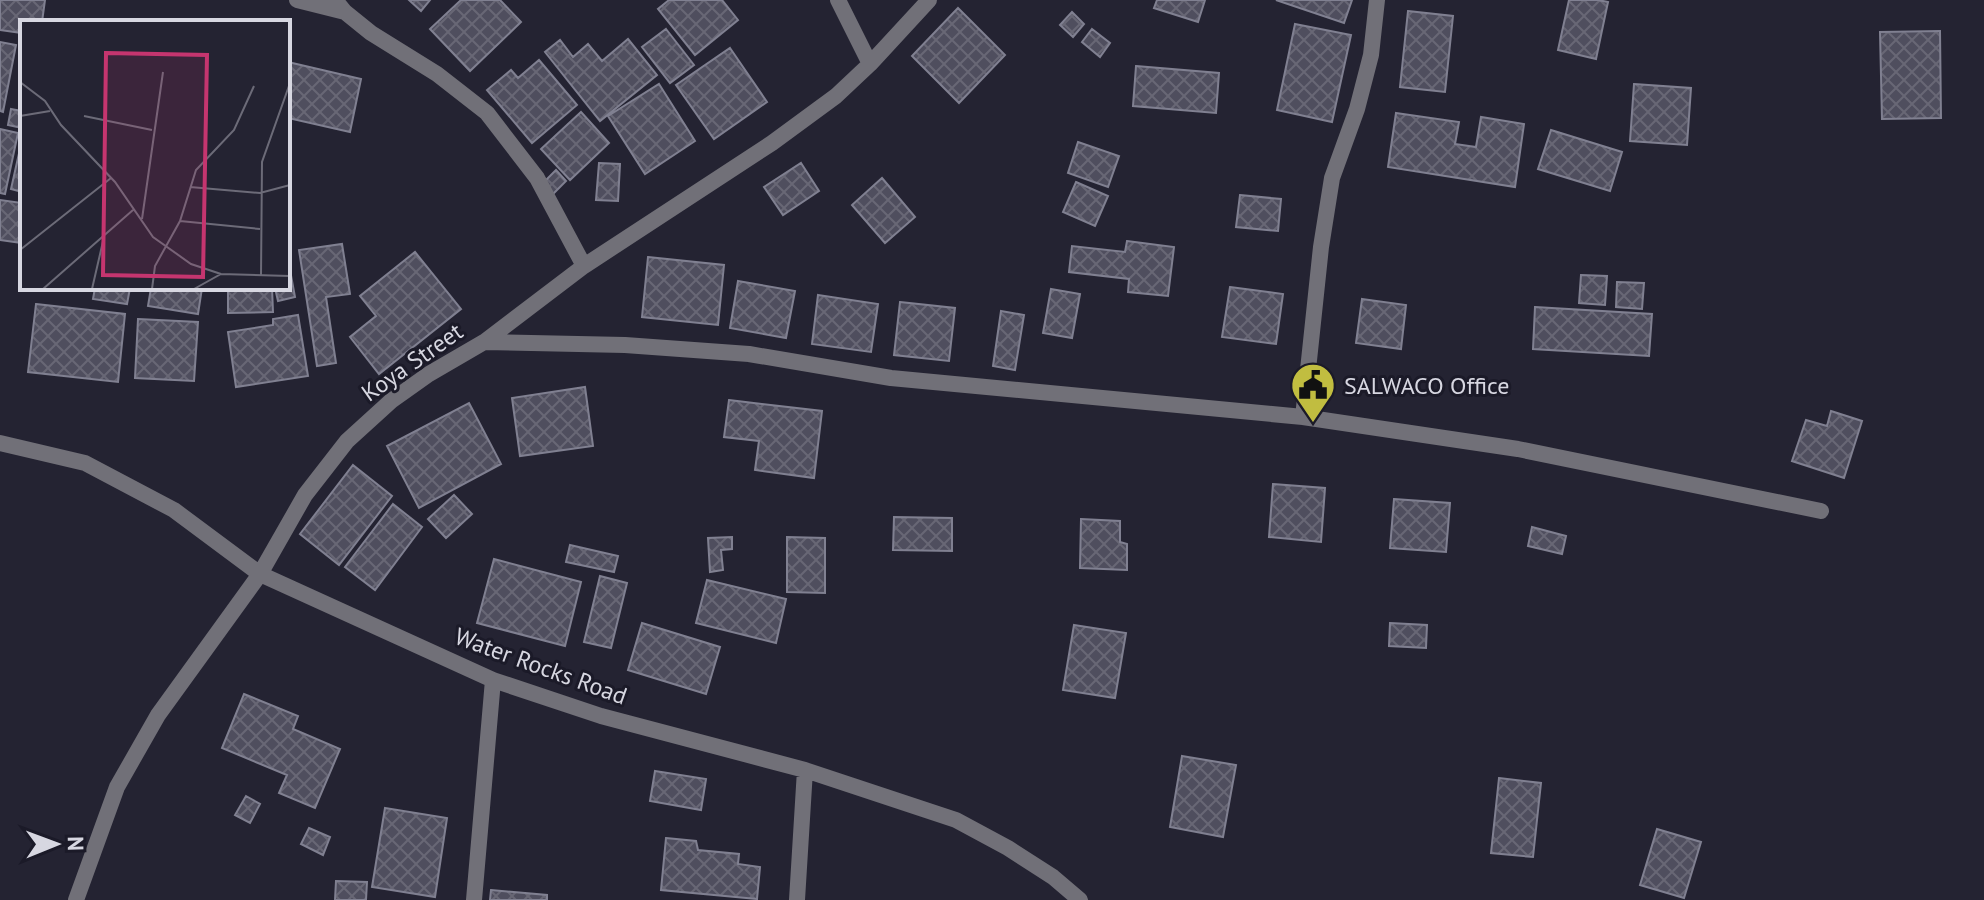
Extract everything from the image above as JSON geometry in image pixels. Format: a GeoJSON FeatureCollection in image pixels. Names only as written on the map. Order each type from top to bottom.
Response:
{"type":"FeatureCollection","features":[{"type":"Feature","properties":{"kind":"street"},"geometry":{"type":"LineString","coordinates":[[297,0],[340,6],[371,33],[437,74],[487,113],[537,178],[584,266]]}},
{"type":"Feature","properties":{"kind":"street"},"geometry":{"type":"LineString","coordinates":[[838,0],[870,64]]}},
{"type":"Feature","properties":{"kind":"street","name":"Koya Street"},"geometry":{"type":"LineString","coordinates":[[76,900],[117,787],[158,715],[260,574],[305,495],[347,441],[391,401],[429,374],[484,342],[584,266],[772,143],[836,96],[929,0]]}},
{"type":"Feature","properties":{"kind":"street"},"geometry":{"type":"LineString","coordinates":[[1303,417],[1321,247],[1332,178],[1357,109],[1371,55],[1377,0]]}},
{"type":"Feature","properties":{"kind":"street"},"geometry":{"type":"LineString","coordinates":[[484,342],[625,345],[749,354],[891,378],[1303,417],[1518,449],[1821,511]]}},
{"type":"Feature","properties":{"kind":"street","name":"Water Rocks Road"},"geometry":{"type":"LineString","coordinates":[[0,443],[85,463],[174,510],[260,574],[493,680],[601,716],[805,770],[956,820],[1053,877],[1080,900]]}},
{"type":"Feature","properties":{"kind":"street"},"geometry":{"type":"LineString","coordinates":[[474,900],[493,680]]}},
{"type":"Feature","properties":{"kind":"street"},"geometry":{"type":"LineString","coordinates":[[797,900],[805,770]]}},
{"type":"Feature","properties":{"kind":"building"},"geometry":{"type":"Polygon","coordinates":[[[0,0],[45,0],[42,20],[20,20],[20,33],[0,30],[0,0]]]}},
{"type":"Feature","properties":{"kind":"building"},"geometry":{"type":"Polygon","coordinates":[[[409,0],[430,0],[421,11],[409,0]]]}},
{"type":"Feature","properties":{"kind":"building"},"geometry":{"type":"Polygon","coordinates":[[[461,0],[500,0],[521,22],[470,71],[430,29],[461,0]]]}},
{"type":"Feature","properties":{"kind":"building"},"geometry":{"type":"Polygon","coordinates":[[[669,0],[722,0],[738,20],[695,55],[658,9],[669,0]]]}},
{"type":"Feature","properties":{"kind":"building"},"geometry":{"type":"Polygon","coordinates":[[[1157,0],[1205,0],[1198,22],[1154,8],[1157,0]]]}},
{"type":"Feature","properties":{"kind":"building"},"geometry":{"type":"Polygon","coordinates":[[[1276,0],[1352,0],[1344,23],[1276,0]]]}},
{"type":"Feature","properties":{"kind":"building"},"geometry":{"type":"Polygon","coordinates":[[[1569,0],[1608,2],[1596,59],[1558,50],[1569,0]]]}},
{"type":"Feature","properties":{"kind":"building"},"geometry":{"type":"Polygon","coordinates":[[[958,8],[1005,55],[959,103],[912,56],[958,8]]]}},
{"type":"Feature","properties":{"kind":"building"},"geometry":{"type":"Polygon","coordinates":[[[1408,11],[1453,16],[1445,92],[1400,87],[1408,11]]]}},
{"type":"Feature","properties":{"kind":"building"},"geometry":{"type":"Polygon","coordinates":[[[1072,12],[1084,24],[1073,37],[1060,25],[1072,12]]]}},
{"type":"Feature","properties":{"kind":"building"},"geometry":{"type":"Polygon","coordinates":[[[1295,24],[1351,35],[1332,122],[1277,110],[1295,24]]]}},
{"type":"Feature","properties":{"kind":"building"},"geometry":{"type":"Polygon","coordinates":[[[666,29],[694,65],[670,83],[642,47],[666,29]]]}},
{"type":"Feature","properties":{"kind":"building"},"geometry":{"type":"Polygon","coordinates":[[[1092,29],[1110,43],[1100,57],[1082,42],[1092,29]]]}},
{"type":"Feature","properties":{"kind":"building"},"geometry":{"type":"Polygon","coordinates":[[[1940,31],[1941,118],[1882,119],[1880,32],[1940,31]]]}},
{"type":"Feature","properties":{"kind":"building"},"geometry":{"type":"Polygon","coordinates":[[[628,39],[657,75],[600,121],[545,52],[560,40],[573,57],[588,44],[602,61],[628,39]]]}},
{"type":"Feature","properties":{"kind":"building"},"geometry":{"type":"Polygon","coordinates":[[[0,42],[16,45],[3,112],[0,111],[0,42]]]}},
{"type":"Feature","properties":{"kind":"building"},"geometry":{"type":"Polygon","coordinates":[[[730,48],[767,102],[714,139],[676,85],[730,48]]]}},
{"type":"Feature","properties":{"kind":"building"},"geometry":{"type":"Polygon","coordinates":[[[539,60],[577,105],[532,143],[487,90],[511,70],[518,78],[539,60]]]}},
{"type":"Feature","properties":{"kind":"building"},"geometry":{"type":"Polygon","coordinates":[[[290,62],[361,79],[350,132],[290,118],[290,62]]]}},
{"type":"Feature","properties":{"kind":"building"},"geometry":{"type":"Polygon","coordinates":[[[1136,66],[1219,73],[1216,113],[1133,106],[1136,66]]]}},
{"type":"Feature","properties":{"kind":"building"},"geometry":{"type":"Polygon","coordinates":[[[659,84],[695,141],[645,174],[608,116],[659,84]]]}},
{"type":"Feature","properties":{"kind":"building"},"geometry":{"type":"Polygon","coordinates":[[[1634,84],[1691,88],[1687,145],[1630,141],[1634,84]]]}},
{"type":"Feature","properties":{"kind":"building"},"geometry":{"type":"Polygon","coordinates":[[[11,109],[20,111],[20,128],[8,125],[11,109]]]}},
{"type":"Feature","properties":{"kind":"building"},"geometry":{"type":"Polygon","coordinates":[[[581,112],[609,143],[570,180],[541,149],[581,112]]]}},
{"type":"Feature","properties":{"kind":"building"},"geometry":{"type":"Polygon","coordinates":[[[1396,113],[1459,122],[1455,144],[1476,147],[1481,117],[1524,124],[1515,187],[1388,167],[1396,113]]]}},
{"type":"Feature","properties":{"kind":"building"},"geometry":{"type":"Polygon","coordinates":[[[0,129],[18,133],[5,194],[0,193],[0,129]]]}},
{"type":"Feature","properties":{"kind":"building"},"geometry":{"type":"Polygon","coordinates":[[[1551,130],[1622,152],[1610,191],[1538,169],[1551,130]]]}},
{"type":"Feature","properties":{"kind":"building"},"geometry":{"type":"Polygon","coordinates":[[[1078,142],[1119,156],[1108,187],[1068,173],[1078,142]]]}},
{"type":"Feature","properties":{"kind":"building"},"geometry":{"type":"Polygon","coordinates":[[[20,149],[20,191],[11,189],[20,149]]]}},
{"type":"Feature","properties":{"kind":"building"},"geometry":{"type":"Polygon","coordinates":[[[599,163],[620,164],[618,201],[596,200],[599,163]]]}},
{"type":"Feature","properties":{"kind":"building"},"geometry":{"type":"Polygon","coordinates":[[[801,163],[819,191],[783,215],[764,187],[801,163]]]}},
{"type":"Feature","properties":{"kind":"building"},"geometry":{"type":"Polygon","coordinates":[[[556,170],[566,181],[553,194],[543,183],[556,170]]]}},
{"type":"Feature","properties":{"kind":"building"},"geometry":{"type":"Polygon","coordinates":[[[882,178],[915,217],[885,243],[852,205],[882,178]]]}},
{"type":"Feature","properties":{"kind":"building"},"geometry":{"type":"Polygon","coordinates":[[[1076,182],[1108,196],[1095,226],[1063,212],[1076,182]]]}},
{"type":"Feature","properties":{"kind":"building"},"geometry":{"type":"Polygon","coordinates":[[[1240,195],[1281,199],[1278,231],[1236,227],[1240,195]]]}},
{"type":"Feature","properties":{"kind":"building"},"geometry":{"type":"Polygon","coordinates":[[[0,200],[20,203],[20,243],[0,240],[0,200]]]}},
{"type":"Feature","properties":{"kind":"building"},"geometry":{"type":"Polygon","coordinates":[[[1127,241],[1174,247],[1168,296],[1128,292],[1129,279],[1069,272],[1072,246],[1125,252],[1127,241]]]}},
{"type":"Feature","properties":{"kind":"building"},"geometry":{"type":"Polygon","coordinates":[[[342,244],[350,294],[326,297],[336,363],[317,366],[299,250],[342,244]]]}},
{"type":"Feature","properties":{"kind":"building"},"geometry":{"type":"Polygon","coordinates":[[[415,252],[461,309],[379,374],[350,337],[376,316],[360,296],[415,252]]]}},
{"type":"Feature","properties":{"kind":"building"},"geometry":{"type":"Polygon","coordinates":[[[648,257],[724,265],[718,325],[642,317],[648,257]]]}},
{"type":"Feature","properties":{"kind":"building"},"geometry":{"type":"Polygon","coordinates":[[[290,270],[295,297],[278,301],[275,290],[290,290],[290,270]]]}},
{"type":"Feature","properties":{"kind":"building"},"geometry":{"type":"Polygon","coordinates":[[[1581,275],[1607,276],[1605,305],[1579,303],[1581,275]]]}},
{"type":"Feature","properties":{"kind":"building"},"geometry":{"type":"Polygon","coordinates":[[[738,281],[795,291],[786,338],[730,328],[738,281]]]}},
{"type":"Feature","properties":{"kind":"building"},"geometry":{"type":"Polygon","coordinates":[[[1617,282],[1644,283],[1642,309],[1616,307],[1617,282]]]}},
{"type":"Feature","properties":{"kind":"building"},"geometry":{"type":"Polygon","coordinates":[[[1230,287],[1283,294],[1276,344],[1222,337],[1230,287]]]}},
{"type":"Feature","properties":{"kind":"building"},"geometry":{"type":"Polygon","coordinates":[[[1051,289],[1080,294],[1072,338],[1043,333],[1051,289]]]}},
{"type":"Feature","properties":{"kind":"building"},"geometry":{"type":"Polygon","coordinates":[[[95,290],[130,290],[127,304],[93,299],[95,290]]]}},
{"type":"Feature","properties":{"kind":"building"},"geometry":{"type":"Polygon","coordinates":[[[151,290],[202,290],[198,314],[148,306],[151,290]]]}},
{"type":"Feature","properties":{"kind":"building"},"geometry":{"type":"Polygon","coordinates":[[[228,290],[272,290],[273,312],[228,313],[228,290]]]}},
{"type":"Feature","properties":{"kind":"building"},"geometry":{"type":"Polygon","coordinates":[[[818,295],[878,304],[871,352],[812,344],[818,295]]]}},
{"type":"Feature","properties":{"kind":"building"},"geometry":{"type":"Polygon","coordinates":[[[1362,299],[1406,305],[1401,349],[1356,343],[1362,299]]]}},
{"type":"Feature","properties":{"kind":"building"},"geometry":{"type":"Polygon","coordinates":[[[900,302],[955,308],[949,361],[894,355],[900,302]]]}},
{"type":"Feature","properties":{"kind":"building"},"geometry":{"type":"Polygon","coordinates":[[[36,304],[125,314],[118,382],[28,372],[36,304]]]}},
{"type":"Feature","properties":{"kind":"building"},"geometry":{"type":"Polygon","coordinates":[[[1535,307],[1652,314],[1649,356],[1533,349],[1535,307]]]}},
{"type":"Feature","properties":{"kind":"building"},"geometry":{"type":"Polygon","coordinates":[[[1001,311],[1024,315],[1015,370],[993,366],[1001,311]]]}},
{"type":"Feature","properties":{"kind":"building"},"geometry":{"type":"Polygon","coordinates":[[[298,315],[308,376],[236,387],[228,332],[273,325],[273,319],[298,315]]]}},
{"type":"Feature","properties":{"kind":"building"},"geometry":{"type":"Polygon","coordinates":[[[138,319],[198,322],[194,381],[135,378],[138,319]]]}},
{"type":"Feature","properties":{"kind":"building"},"geometry":{"type":"Polygon","coordinates":[[[585,387],[593,446],[520,456],[512,398],[585,387]]]}},
{"type":"Feature","properties":{"kind":"building"},"geometry":{"type":"Polygon","coordinates":[[[729,400],[822,411],[814,478],[755,470],[759,441],[724,437],[729,400]]]}},
{"type":"Feature","properties":{"kind":"building"},"geometry":{"type":"Polygon","coordinates":[[[469,403],[501,464],[419,508],[387,446],[469,403]]]}},
{"type":"Feature","properties":{"kind":"building"},"geometry":{"type":"Polygon","coordinates":[[[1831,411],[1862,421],[1844,478],[1792,461],[1806,420],[1827,426],[1831,411]]]}},
{"type":"Feature","properties":{"kind":"building"},"geometry":{"type":"Polygon","coordinates":[[[353,465],[392,496],[339,565],[300,534],[353,465]]]}},
{"type":"Feature","properties":{"kind":"building"},"geometry":{"type":"Polygon","coordinates":[[[1273,484],[1325,488],[1321,542],[1269,537],[1273,484]]]}},
{"type":"Feature","properties":{"kind":"building"},"geometry":{"type":"Polygon","coordinates":[[[454,495],[472,514],[446,538],[428,519],[454,495]]]}},
{"type":"Feature","properties":{"kind":"building"},"geometry":{"type":"Polygon","coordinates":[[[1394,499],[1450,503],[1446,552],[1390,548],[1394,499]]]}},
{"type":"Feature","properties":{"kind":"building"},"geometry":{"type":"Polygon","coordinates":[[[393,504],[422,527],[375,590],[345,567],[393,504]]]}},
{"type":"Feature","properties":{"kind":"building"},"geometry":{"type":"Polygon","coordinates":[[[894,517],[952,518],[952,551],[893,550],[894,517]]]}},
{"type":"Feature","properties":{"kind":"building"},"geometry":{"type":"Polygon","coordinates":[[[1081,519],[1120,521],[1120,542],[1127,544],[1127,570],[1080,568],[1081,519]]]}},
{"type":"Feature","properties":{"kind":"building"},"geometry":{"type":"Polygon","coordinates":[[[1532,527],[1566,536],[1562,554],[1528,546],[1532,527]]]}},
{"type":"Feature","properties":{"kind":"building"},"geometry":{"type":"Polygon","coordinates":[[[732,537],[732,549],[721,550],[723,570],[710,572],[708,538],[732,537]]]}},
{"type":"Feature","properties":{"kind":"building"},"geometry":{"type":"Polygon","coordinates":[[[787,537],[825,538],[825,593],[787,592],[787,537]]]}},
{"type":"Feature","properties":{"kind":"building"},"geometry":{"type":"Polygon","coordinates":[[[570,545],[618,556],[614,572],[566,562],[570,545]]]}},
{"type":"Feature","properties":{"kind":"building"},"geometry":{"type":"Polygon","coordinates":[[[494,559],[581,582],[565,646],[477,623],[494,559]]]}},
{"type":"Feature","properties":{"kind":"building"},"geometry":{"type":"Polygon","coordinates":[[[600,576],[627,583],[611,648],[584,642],[600,576]]]}},
{"type":"Feature","properties":{"kind":"building"},"geometry":{"type":"Polygon","coordinates":[[[707,580],[786,599],[776,643],[696,623],[707,580]]]}},
{"type":"Feature","properties":{"kind":"building"},"geometry":{"type":"Polygon","coordinates":[[[642,623],[720,647],[706,694],[628,670],[642,623]]]}},
{"type":"Feature","properties":{"kind":"building"},"geometry":{"type":"Polygon","coordinates":[[[1390,623],[1427,625],[1426,648],[1389,646],[1390,623]]]}},
{"type":"Feature","properties":{"kind":"building"},"geometry":{"type":"Polygon","coordinates":[[[1074,625],[1126,633],[1115,698],[1063,690],[1074,625]]]}},
{"type":"Feature","properties":{"kind":"building"},"geometry":{"type":"Polygon","coordinates":[[[244,694],[298,716],[293,729],[340,749],[315,808],[279,793],[287,775],[222,748],[244,694]]]}},
{"type":"Feature","properties":{"kind":"building"},"geometry":{"type":"Polygon","coordinates":[[[1182,756],[1236,765],[1223,837],[1170,827],[1182,756]]]}},
{"type":"Feature","properties":{"kind":"building"},"geometry":{"type":"Polygon","coordinates":[[[655,771],[706,779],[701,810],[650,801],[655,771]]]}},
{"type":"Feature","properties":{"kind":"building"},"geometry":{"type":"Polygon","coordinates":[[[1499,778],[1541,783],[1533,857],[1491,853],[1499,778]]]}},
{"type":"Feature","properties":{"kind":"building"},"geometry":{"type":"Polygon","coordinates":[[[246,796],[260,804],[250,823],[235,815],[246,796]]]}},
{"type":"Feature","properties":{"kind":"building"},"geometry":{"type":"Polygon","coordinates":[[[385,808],[447,818],[435,897],[372,887],[385,808]]]}},
{"type":"Feature","properties":{"kind":"building"},"geometry":{"type":"Polygon","coordinates":[[[309,828],[330,837],[323,855],[301,844],[309,828]]]}},
{"type":"Feature","properties":{"kind":"building"},"geometry":{"type":"Polygon","coordinates":[[[1657,829],[1701,842],[1684,898],[1640,885],[1657,829]]]}},
{"type":"Feature","properties":{"kind":"building"},"geometry":{"type":"Polygon","coordinates":[[[666,838],[696,841],[698,850],[739,854],[738,864],[760,867],[757,899],[661,890],[666,838]]]}},
{"type":"Feature","properties":{"kind":"building"},"geometry":{"type":"Polygon","coordinates":[[[336,881],[367,882],[366,900],[335,900],[336,881]]]}},
{"type":"Feature","properties":{"kind":"building"},"geometry":{"type":"Polygon","coordinates":[[[491,890],[547,895],[547,900],[490,900],[491,890]]]}},
{"type":"Feature","properties":{"kind":"place","name":"SALWACO Office"},"geometry":{"type":"Point","coordinates":[1313,424]}}]}
